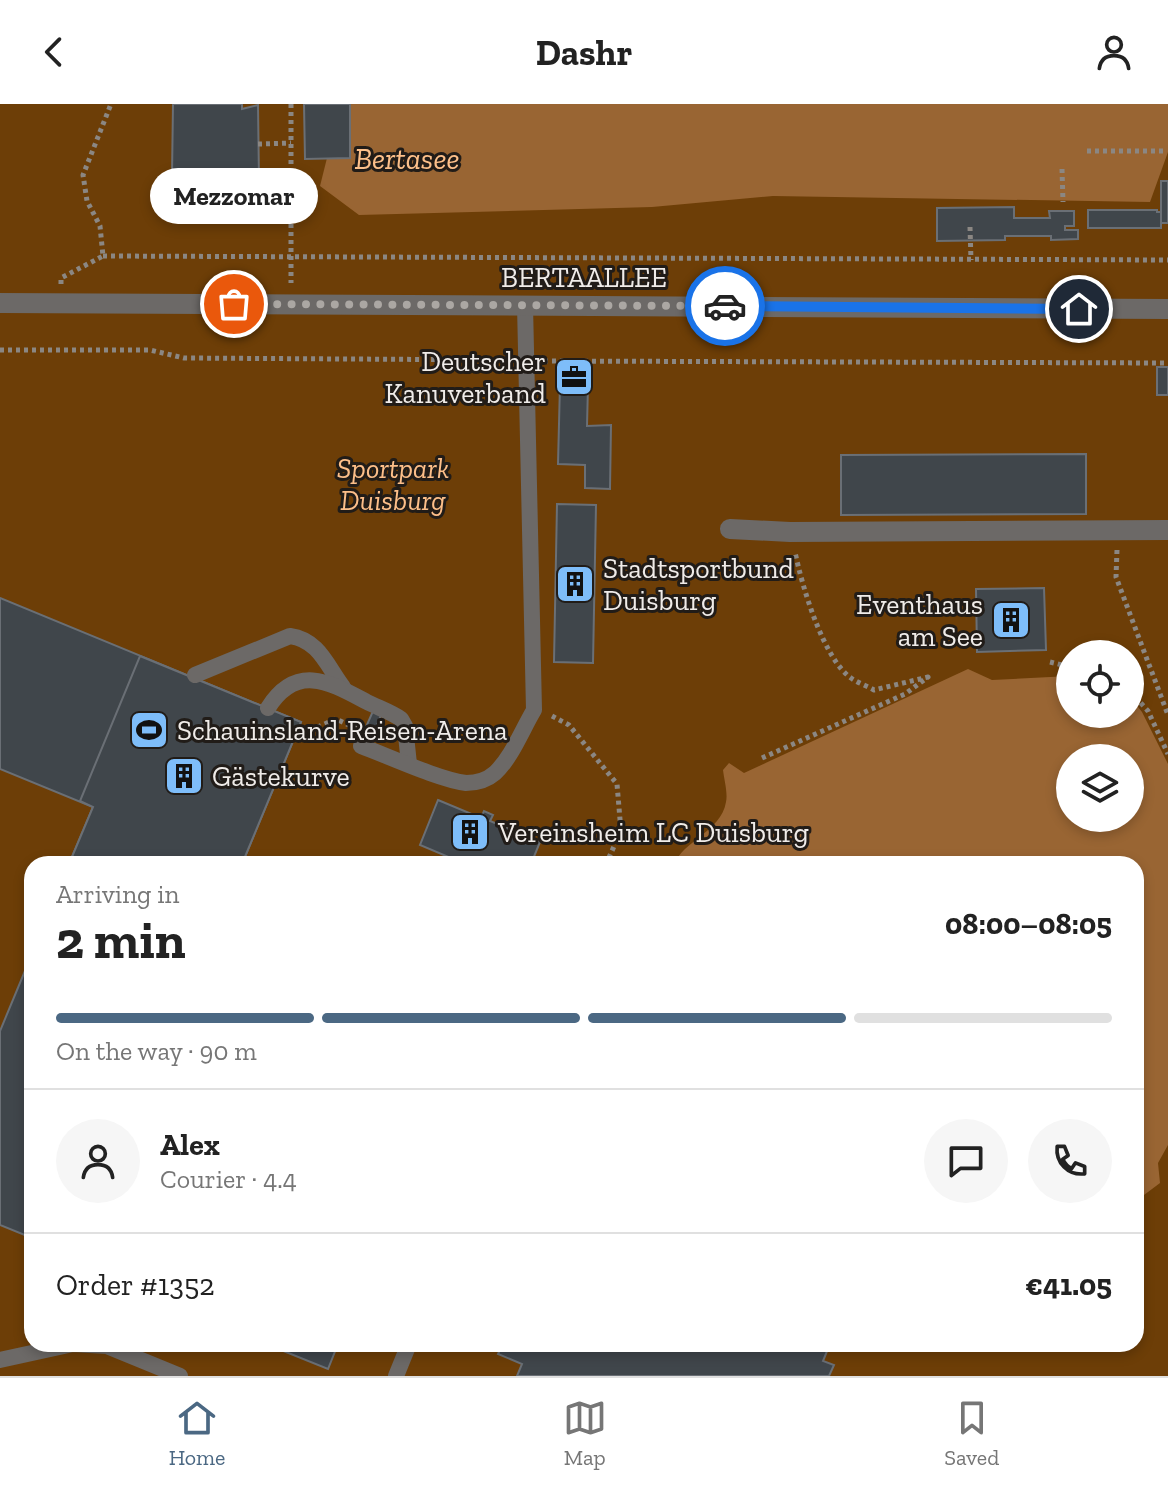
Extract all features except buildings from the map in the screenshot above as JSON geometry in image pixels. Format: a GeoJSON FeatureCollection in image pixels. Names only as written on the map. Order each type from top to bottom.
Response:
{"type":"FeatureCollection","features":[{"type":"Feature","properties":{"kind":"street","name":"BERTAALLEE"},"geometry":{"type":"LineString","coordinates":[[0,303],[1168,309]]}},
{"type":"Feature","properties":{"kind":"street"},"geometry":{"type":"LineString","coordinates":[[730,529],[790,532],[1168,530]]}},
{"type":"Feature","properties":{"kind":"lane"},"geometry":{"type":"LineString","coordinates":[[361,746],[447,778],[466,783],[480,782],[494,774],[507,759],[534,710],[525,305]]}},
{"type":"Feature","properties":{"kind":"lane"},"geometry":{"type":"LineString","coordinates":[[195,675],[290,636],[301,637],[316,647],[343,687]]}},
{"type":"Feature","properties":{"kind":"lane"},"geometry":{"type":"LineString","coordinates":[[268,708],[279,693],[300,682],[324,681],[343,687],[401,719],[405,726],[409,764]]}},
{"type":"Feature","properties":{"kind":"lane"},"geometry":{"type":"LineString","coordinates":[[0,1360],[36,1352]]}},
{"type":"Feature","properties":{"kind":"lane"},"geometry":{"type":"LineString","coordinates":[[122,1352],[180,1376]]}},
{"type":"Feature","properties":{"kind":"lane"},"geometry":{"type":"LineString","coordinates":[[396,1376],[406,1352]]}},
{"type":"Feature","properties":{"kind":"path"},"geometry":{"type":"LineString","coordinates":[[103,256],[100,226],[87,201],[83,175],[91,148],[111,104]]}},
{"type":"Feature","properties":{"kind":"path"},"geometry":{"type":"LineString","coordinates":[[291,104],[291,257]]}},
{"type":"Feature","properties":{"kind":"path"},"geometry":{"type":"LineString","coordinates":[[258,144],[291,143]]}},
{"type":"Feature","properties":{"kind":"path"},"geometry":{"type":"LineString","coordinates":[[1087,151],[1167,151]]}},
{"type":"Feature","properties":{"kind":"path"},"geometry":{"type":"LineString","coordinates":[[1062,169],[1063,202]]}},
{"type":"Feature","properties":{"kind":"path"},"geometry":{"type":"LineString","coordinates":[[970,227],[971,260]]}},
{"type":"Feature","properties":{"kind":"path"},"geometry":{"type":"LineString","coordinates":[[60,301],[61,278],[103,256],[1168,260]]}},
{"type":"Feature","properties":{"kind":"path"},"geometry":{"type":"LineString","coordinates":[[0,350],[150,350],[184,358],[1168,363]]}},
{"type":"Feature","properties":{"kind":"path"},"geometry":{"type":"LineString","coordinates":[[1119,529],[1116,577],[1168,715]]}},
{"type":"Feature","properties":{"kind":"path"},"geometry":{"type":"LineString","coordinates":[[762,758],[905,694],[928,677],[874,690],[849,677],[829,651],[803,590],[790,532]]}},
{"type":"Feature","properties":{"kind":"path"},"geometry":{"type":"LineString","coordinates":[[1050,662],[1056,664]]}},
{"type":"Feature","properties":{"kind":"path"},"geometry":{"type":"LineString","coordinates":[[534,691],[541,711],[569,725],[617,784],[621,831],[610,856]]}},
{"type":"Feature","properties":{"kind":"path"},"geometry":{"type":"LineString","coordinates":[[1144,707],[1168,754]]}},
{"type":"Feature","properties":{"kind":"path"},"geometry":{"type":"LineString","coordinates":[[288,740],[314,729]]}},
{"type":"Feature","properties":{"kind":"green space","name":"Sportpark Duisburg"},"geometry":{"type":"Polygon","coordinates":[[[0,104],[1168,104],[1168,1376],[0,1376],[0,104]]]}},
{"type":"Feature","properties":{"kind":"water","name":"Bertasee"},"geometry":{"type":"Polygon","coordinates":[[[350,104],[1168,104],[1168,152],[1150,202],[773,196],[652,207],[359,215],[320,186],[327,158],[350,104]]]}},
{"type":"Feature","properties":{"kind":"water"},"geometry":{"type":"Polygon","coordinates":[[[968,669],[992,680],[1056,677],[1056,728],[1144,728],[1144,716],[1168,764],[1168,1145],[1158,1163],[1160,1183],[1144,1195],[1144,856],[679,856],[723,812],[726,790],[723,770],[729,763],[744,773],[968,669]]]}},
{"type":"Feature","properties":{"kind":"way so far"},"geometry":{"type":"LineString","coordinates":[[234,304],[725,306]]}},
{"type":"Feature","properties":{"kind":"place","name":"Mezzomar"},"geometry":{"type":"Point","coordinates":[234,304]}},
{"type":"Feature","properties":{"kind":"place","name":"Deutscher Kanuverband"},"geometry":{"type":"Point","coordinates":[574,377]}},
{"type":"Feature","properties":{"kind":"place","name":"Stadtsportbund Duisburg"},"geometry":{"type":"Point","coordinates":[575,584]}},
{"type":"Feature","properties":{"kind":"place","name":"Eventhaus am See"},"geometry":{"type":"Point","coordinates":[1011,620]}},
{"type":"Feature","properties":{"kind":"place","name":"Schauinsland-Reisen-Arena"},"geometry":{"type":"Point","coordinates":[149,730]}},
{"type":"Feature","properties":{"kind":"place","name":"Gästekurve"},"geometry":{"type":"Point","coordinates":[184,776]}},
{"type":"Feature","properties":{"kind":"place","name":"Vereinsheim LC Duisburg"},"geometry":{"type":"Point","coordinates":[470,832]}},
{"type":"Feature","properties":{"kind":"route"},"geometry":{"type":"LineString","coordinates":[[725,306],[1079,309]]}}]}
